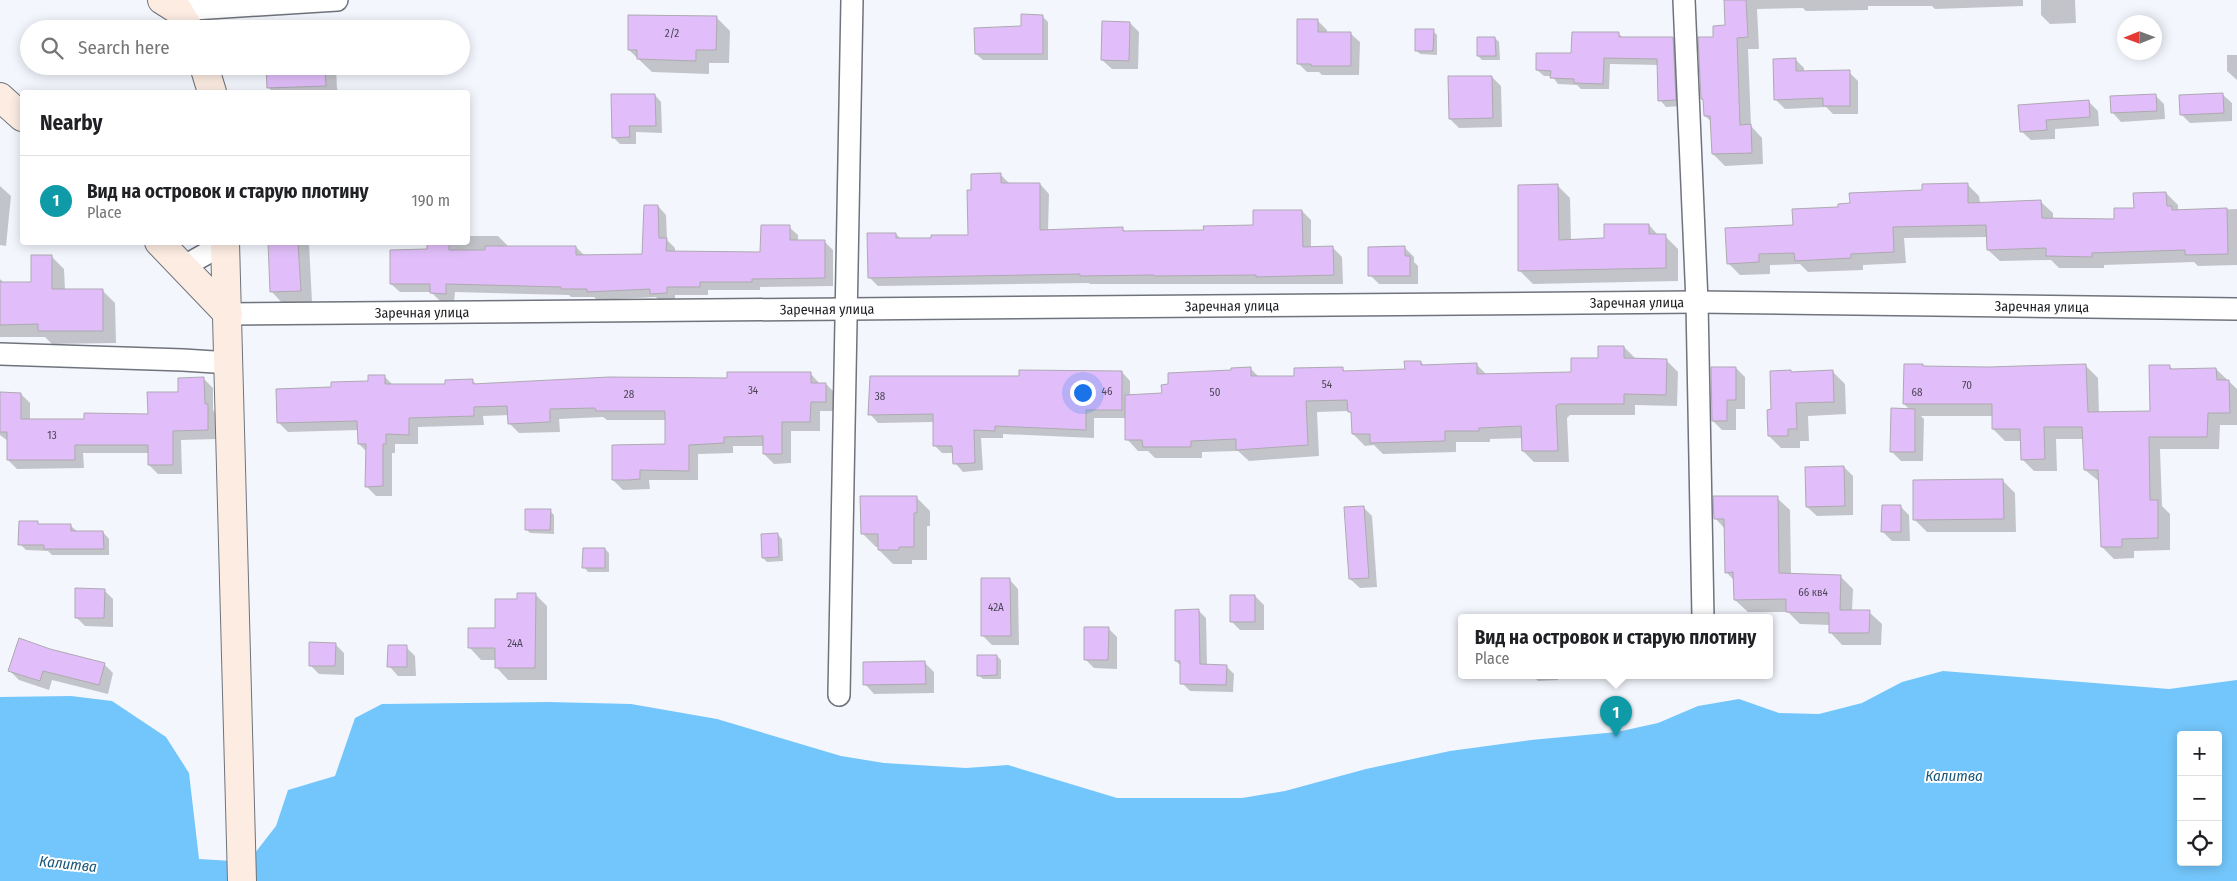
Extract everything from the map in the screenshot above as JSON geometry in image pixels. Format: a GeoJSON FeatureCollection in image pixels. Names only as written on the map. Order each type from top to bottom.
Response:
{"type":"FeatureCollection","features":[{"type":"Feature","properties":{"kind":"main road"},"geometry":{"type":"LineString","coordinates":[[207,75],[211,90]]}},
{"type":"Feature","properties":{"kind":"main road"},"geometry":{"type":"LineString","coordinates":[[0,97],[20,115]]}},
{"type":"Feature","properties":{"kind":"main road"},"geometry":{"type":"LineString","coordinates":[[162,245],[228,314]]}},
{"type":"Feature","properties":{"kind":"main road"},"geometry":{"type":"LineString","coordinates":[[225,245],[230,363],[235,670],[242,881]]}},
{"type":"Feature","properties":{"kind":"street"},"geometry":{"type":"LineString","coordinates":[[176,13],[337,0]]}},
{"type":"Feature","properties":{"kind":"street"},"geometry":{"type":"LineString","coordinates":[[839,695],[852,0]]}},
{"type":"Feature","properties":{"kind":"street"},"geometry":{"type":"LineString","coordinates":[[1684,0],[1697,302],[1703,614]]}},
{"type":"Feature","properties":{"kind":"street"},"geometry":{"type":"LineString","coordinates":[[183,267],[222,245]]}},
{"type":"Feature","properties":{"kind":"street","name":"Заречная улица"},"geometry":{"type":"LineString","coordinates":[[228,314],[1697,302],[2237,309]]}},
{"type":"Feature","properties":{"kind":"street"},"geometry":{"type":"LineString","coordinates":[[0,354],[230,363]]}},
{"type":"Feature","properties":{"kind":"water","name":"Калитва"},"geometry":{"type":"Polygon","coordinates":[[[1943,671],[2169,689],[2237,680],[2237,881],[0,881],[0,697],[71,696],[112,701],[166,737],[189,773],[199,859],[248,862],[276,826],[288,790],[335,776],[355,718],[382,704],[548,702],[631,704],[717,719],[841,756],[884,763],[966,768],[1008,765],[1117,798],[1242,798],[1285,791],[1366,769],[1450,751],[1531,740],[1617,732],[1658,723],[1698,706],[1739,699],[1779,713],[1819,714],[1862,703],[1902,682],[1943,671]]]}},
{"type":"Feature","properties":{"kind":"building"},"geometry":{"type":"Polygon","coordinates":[[[1724,0],[1746,0],[1748,37],[1737,38],[1740,125],[1751,124],[1752,153],[1712,154],[1710,116],[1704,116],[1703,99],[1701,99],[1698,37],[1713,37],[1713,26],[1725,25],[1724,0]]]}},
{"type":"Feature","properties":{"kind":"building"},"geometry":{"type":"Polygon","coordinates":[[[1021,14],[1043,15],[1043,54],[975,54],[974,28],[1021,26],[1021,14]]]}},
{"type":"Feature","properties":{"kind":"building"},"geometry":{"type":"Polygon","coordinates":[[[628,15],[717,16],[716,50],[696,50],[696,61],[637,59],[637,50],[628,50],[628,15]]]}},
{"type":"Feature","properties":{"kind":"building"},"geometry":{"type":"Polygon","coordinates":[[[1297,19],[1318,19],[1318,32],[1351,32],[1351,66],[1297,64],[1297,19]]]}},
{"type":"Feature","properties":{"kind":"building"},"geometry":{"type":"Polygon","coordinates":[[[1102,21],[1130,22],[1129,61],[1101,60],[1102,21]]]}},
{"type":"Feature","properties":{"kind":"building"},"geometry":{"type":"Polygon","coordinates":[[[1415,29],[1434,29],[1433,51],[1415,51],[1415,29]]]}},
{"type":"Feature","properties":{"kind":"building"},"geometry":{"type":"Polygon","coordinates":[[[1572,32],[1619,32],[1619,37],[1673,37],[1676,100],[1658,101],[1657,59],[1604,58],[1603,84],[1574,83],[1574,79],[1550,78],[1551,71],[1536,70],[1536,53],[1571,53],[1572,32]]]}},
{"type":"Feature","properties":{"kind":"building"},"geometry":{"type":"Polygon","coordinates":[[[1477,37],[1495,37],[1496,56],[1477,56],[1477,37]]]}},
{"type":"Feature","properties":{"kind":"building"},"geometry":{"type":"Polygon","coordinates":[[[1796,58],[1796,71],[1850,70],[1850,106],[1823,106],[1823,98],[1774,100],[1773,59],[1796,58]]]}},
{"type":"Feature","properties":{"kind":"building"},"geometry":{"type":"Polygon","coordinates":[[[266,75],[325,75],[326,86],[267,88],[266,75]]]}},
{"type":"Feature","properties":{"kind":"building"},"geometry":{"type":"Polygon","coordinates":[[[1448,76],[1492,76],[1493,118],[1449,119],[1448,76]]]}},
{"type":"Feature","properties":{"kind":"building"},"geometry":{"type":"Polygon","coordinates":[[[2223,93],[2224,113],[2180,115],[2179,95],[2223,93]]]}},
{"type":"Feature","properties":{"kind":"building"},"geometry":{"type":"Polygon","coordinates":[[[611,94],[655,94],[656,126],[629,126],[630,137],[612,138],[611,94]]]}},
{"type":"Feature","properties":{"kind":"building"},"geometry":{"type":"Polygon","coordinates":[[[2156,94],[2157,111],[2111,113],[2110,96],[2156,94]]]}},
{"type":"Feature","properties":{"kind":"building"},"geometry":{"type":"Polygon","coordinates":[[[2089,100],[2090,117],[2046,120],[2047,130],[2020,132],[2018,105],[2089,100]]]}},
{"type":"Feature","properties":{"kind":"building"},"geometry":{"type":"Polygon","coordinates":[[[1001,173],[1001,183],[1040,183],[1040,230],[1123,227],[1123,231],[1204,230],[1203,226],[1253,225],[1253,210],[1302,210],[1303,247],[1333,246],[1334,275],[1256,277],[1256,275],[1080,276],[1080,274],[868,278],[867,233],[896,233],[896,238],[931,238],[931,235],[968,235],[967,190],[971,190],[971,174],[1001,173]]]}},
{"type":"Feature","properties":{"kind":"building"},"geometry":{"type":"Polygon","coordinates":[[[1968,183],[1968,203],[2041,200],[2042,218],[2114,219],[2114,208],[2134,208],[2133,193],[2166,192],[2167,206],[2172,206],[2172,210],[2227,208],[2228,254],[2185,255],[2185,250],[2092,253],[2092,257],[2046,256],[2046,248],[1987,250],[1986,225],[1893,227],[1894,252],[1851,254],[1851,258],[1795,261],[1794,253],[1759,254],[1759,262],[1727,264],[1725,228],[1793,225],[1792,209],[1838,207],[1838,204],[1850,203],[1849,193],[1922,190],[1922,184],[1968,183]]]}},
{"type":"Feature","properties":{"kind":"building"},"geometry":{"type":"Polygon","coordinates":[[[1558,184],[1559,240],[1604,238],[1604,224],[1649,224],[1649,234],[1666,234],[1666,268],[1518,271],[1518,185],[1558,184]]]}},
{"type":"Feature","properties":{"kind":"building"},"geometry":{"type":"Polygon","coordinates":[[[644,205],[658,205],[659,238],[667,238],[666,251],[760,252],[761,225],[790,225],[790,240],[825,240],[825,278],[752,279],[752,282],[700,282],[700,287],[667,287],[667,293],[650,294],[650,289],[587,292],[587,289],[561,289],[561,287],[446,284],[446,294],[430,293],[430,284],[390,284],[390,250],[427,249],[427,245],[449,245],[449,250],[485,250],[485,246],[576,246],[576,255],[642,254],[644,205]]]}},
{"type":"Feature","properties":{"kind":"building"},"geometry":{"type":"Polygon","coordinates":[[[268,245],[298,245],[301,291],[270,292],[268,245]]]}},
{"type":"Feature","properties":{"kind":"building"},"geometry":{"type":"Polygon","coordinates":[[[1405,246],[1405,256],[1410,256],[1410,276],[1368,276],[1368,247],[1405,246]]]}},
{"type":"Feature","properties":{"kind":"building"},"geometry":{"type":"Polygon","coordinates":[[[31,255],[52,255],[52,289],[103,289],[103,331],[38,331],[38,324],[0,325],[0,282],[31,282],[31,255]]]}},
{"type":"Feature","properties":{"kind":"building"},"geometry":{"type":"Polygon","coordinates":[[[1598,346],[1624,346],[1624,358],[1667,359],[1666,395],[1624,394],[1624,404],[1559,404],[1556,406],[1558,451],[1522,451],[1521,426],[1479,428],[1479,431],[1445,431],[1445,441],[1370,443],[1370,434],[1352,434],[1351,412],[1348,412],[1347,400],[1306,401],[1308,445],[1236,450],[1236,439],[1191,441],[1191,447],[1143,447],[1142,440],[1125,440],[1125,395],[1162,393],[1161,385],[1168,384],[1168,373],[1231,370],[1231,368],[1251,367],[1251,376],[1294,376],[1294,368],[1343,367],[1343,371],[1405,369],[1404,361],[1421,361],[1421,365],[1477,363],[1477,374],[1571,372],[1571,358],[1598,358],[1598,346]]]}},
{"type":"Feature","properties":{"kind":"building"},"geometry":{"type":"Polygon","coordinates":[[[1904,364],[1988,367],[2086,364],[2088,412],[2150,411],[2149,365],[2170,365],[2170,369],[2216,368],[2217,380],[2229,380],[2230,413],[2208,413],[2207,437],[2149,437],[2150,500],[2158,500],[2158,538],[2122,539],[2122,547],[2101,547],[2098,470],[2084,470],[2082,427],[2044,427],[2045,459],[2021,460],[2020,429],[1992,429],[1992,404],[1903,404],[1904,364]]]}},
{"type":"Feature","properties":{"kind":"building"},"geometry":{"type":"Polygon","coordinates":[[[1711,367],[1736,367],[1736,400],[1727,400],[1727,421],[1712,421],[1711,367]]]}},
{"type":"Feature","properties":{"kind":"building"},"geometry":{"type":"Polygon","coordinates":[[[1019,370],[1122,371],[1122,410],[1086,410],[1086,430],[995,426],[995,431],[974,430],[975,463],[953,464],[952,446],[933,446],[933,414],[868,415],[870,376],[1019,376],[1019,370]]]}},
{"type":"Feature","properties":{"kind":"building"},"geometry":{"type":"Polygon","coordinates":[[[1791,370],[1791,372],[1833,370],[1834,402],[1796,403],[1797,429],[1788,429],[1788,436],[1768,436],[1767,410],[1771,409],[1770,371],[1791,370]]]}},
{"type":"Feature","properties":{"kind":"building"},"geometry":{"type":"Polygon","coordinates":[[[727,372],[811,372],[811,383],[826,383],[826,402],[811,402],[810,422],[782,422],[782,454],[763,454],[763,436],[724,437],[724,443],[689,445],[689,471],[640,470],[640,479],[629,480],[612,480],[612,445],[665,444],[665,411],[596,411],[595,408],[550,409],[550,422],[508,424],[507,406],[474,407],[474,416],[409,418],[409,435],[386,434],[386,444],[383,444],[383,486],[365,487],[366,444],[358,444],[357,421],[277,423],[276,389],[331,387],[331,382],[368,381],[368,375],[385,375],[385,384],[445,384],[445,380],[473,379],[473,384],[609,377],[727,378],[727,372]]]}},
{"type":"Feature","properties":{"kind":"building"},"geometry":{"type":"Polygon","coordinates":[[[204,377],[205,404],[208,404],[208,430],[173,431],[173,465],[148,465],[148,445],[75,445],[75,460],[7,460],[7,432],[0,432],[0,392],[21,393],[21,419],[84,419],[84,413],[148,414],[147,392],[178,392],[178,378],[204,377]]]}},
{"type":"Feature","properties":{"kind":"building"},"geometry":{"type":"Polygon","coordinates":[[[1891,408],[1915,409],[1915,452],[1890,452],[1891,408]]]}},
{"type":"Feature","properties":{"kind":"building"},"geometry":{"type":"Polygon","coordinates":[[[1844,466],[1845,506],[1806,507],[1805,467],[1844,466]]]}},
{"type":"Feature","properties":{"kind":"building"},"geometry":{"type":"Polygon","coordinates":[[[2003,479],[2004,519],[1913,520],[1913,480],[2003,479]]]}},
{"type":"Feature","properties":{"kind":"building"},"geometry":{"type":"Polygon","coordinates":[[[860,496],[917,496],[917,513],[914,513],[914,547],[899,547],[899,550],[878,550],[878,534],[861,534],[860,496]]]}},
{"type":"Feature","properties":{"kind":"building"},"geometry":{"type":"Polygon","coordinates":[[[1713,496],[1778,496],[1779,573],[1841,575],[1840,610],[1870,610],[1869,633],[1829,633],[1829,613],[1786,612],[1786,599],[1734,600],[1733,572],[1725,573],[1724,519],[1714,519],[1713,496]]]}},
{"type":"Feature","properties":{"kind":"building"},"geometry":{"type":"Polygon","coordinates":[[[1882,505],[1901,505],[1901,532],[1881,532],[1882,505]]]}},
{"type":"Feature","properties":{"kind":"building"},"geometry":{"type":"Polygon","coordinates":[[[1364,506],[1369,578],[1349,579],[1344,507],[1364,506]]]}},
{"type":"Feature","properties":{"kind":"building"},"geometry":{"type":"Polygon","coordinates":[[[525,509],[551,509],[550,530],[525,530],[525,509]]]}},
{"type":"Feature","properties":{"kind":"building"},"geometry":{"type":"Polygon","coordinates":[[[19,521],[38,521],[38,524],[71,524],[71,531],[103,531],[104,549],[44,549],[44,545],[18,545],[19,521]]]}},
{"type":"Feature","properties":{"kind":"building"},"geometry":{"type":"Polygon","coordinates":[[[778,533],[779,557],[762,558],[761,534],[778,533]]]}},
{"type":"Feature","properties":{"kind":"building"},"geometry":{"type":"Polygon","coordinates":[[[583,548],[605,548],[605,568],[582,568],[583,548]]]}},
{"type":"Feature","properties":{"kind":"building"},"geometry":{"type":"Polygon","coordinates":[[[981,578],[1010,578],[1011,636],[981,636],[981,578]]]}},
{"type":"Feature","properties":{"kind":"building"},"geometry":{"type":"Polygon","coordinates":[[[75,588],[105,589],[104,618],[75,618],[75,588]]]}},
{"type":"Feature","properties":{"kind":"building"},"geometry":{"type":"Polygon","coordinates":[[[517,593],[536,593],[535,668],[495,668],[495,648],[468,648],[468,628],[495,628],[495,599],[517,599],[517,593]]]}},
{"type":"Feature","properties":{"kind":"building"},"geometry":{"type":"Polygon","coordinates":[[[1230,595],[1255,595],[1255,622],[1230,622],[1230,595]]]}},
{"type":"Feature","properties":{"kind":"building"},"geometry":{"type":"Polygon","coordinates":[[[1199,609],[1200,664],[1227,665],[1226,685],[1180,684],[1180,661],[1175,661],[1175,610],[1199,609]]]}},
{"type":"Feature","properties":{"kind":"building"},"geometry":{"type":"Polygon","coordinates":[[[1084,627],[1109,627],[1108,660],[1084,660],[1084,627]]]}},
{"type":"Feature","properties":{"kind":"building"},"geometry":{"type":"Polygon","coordinates":[[[19,638],[50,649],[105,663],[99,685],[43,671],[40,681],[8,671],[19,638]]]}},
{"type":"Feature","properties":{"kind":"building"},"geometry":{"type":"Polygon","coordinates":[[[309,642],[336,643],[335,666],[309,666],[309,642]]]}},
{"type":"Feature","properties":{"kind":"building"},"geometry":{"type":"Polygon","coordinates":[[[388,645],[407,645],[407,667],[387,667],[388,645]]]}},
{"type":"Feature","properties":{"kind":"building"},"geometry":{"type":"Polygon","coordinates":[[[977,655],[997,655],[997,675],[977,676],[977,655]]]}},
{"type":"Feature","properties":{"kind":"building"},"geometry":{"type":"Polygon","coordinates":[[[925,661],[926,684],[863,685],[863,662],[925,661]]]}},
{"type":"Feature","properties":{"kind":"place","name":"Вид на островок и старую плотину"},"geometry":{"type":"Point","coordinates":[1616,737]}}]}
